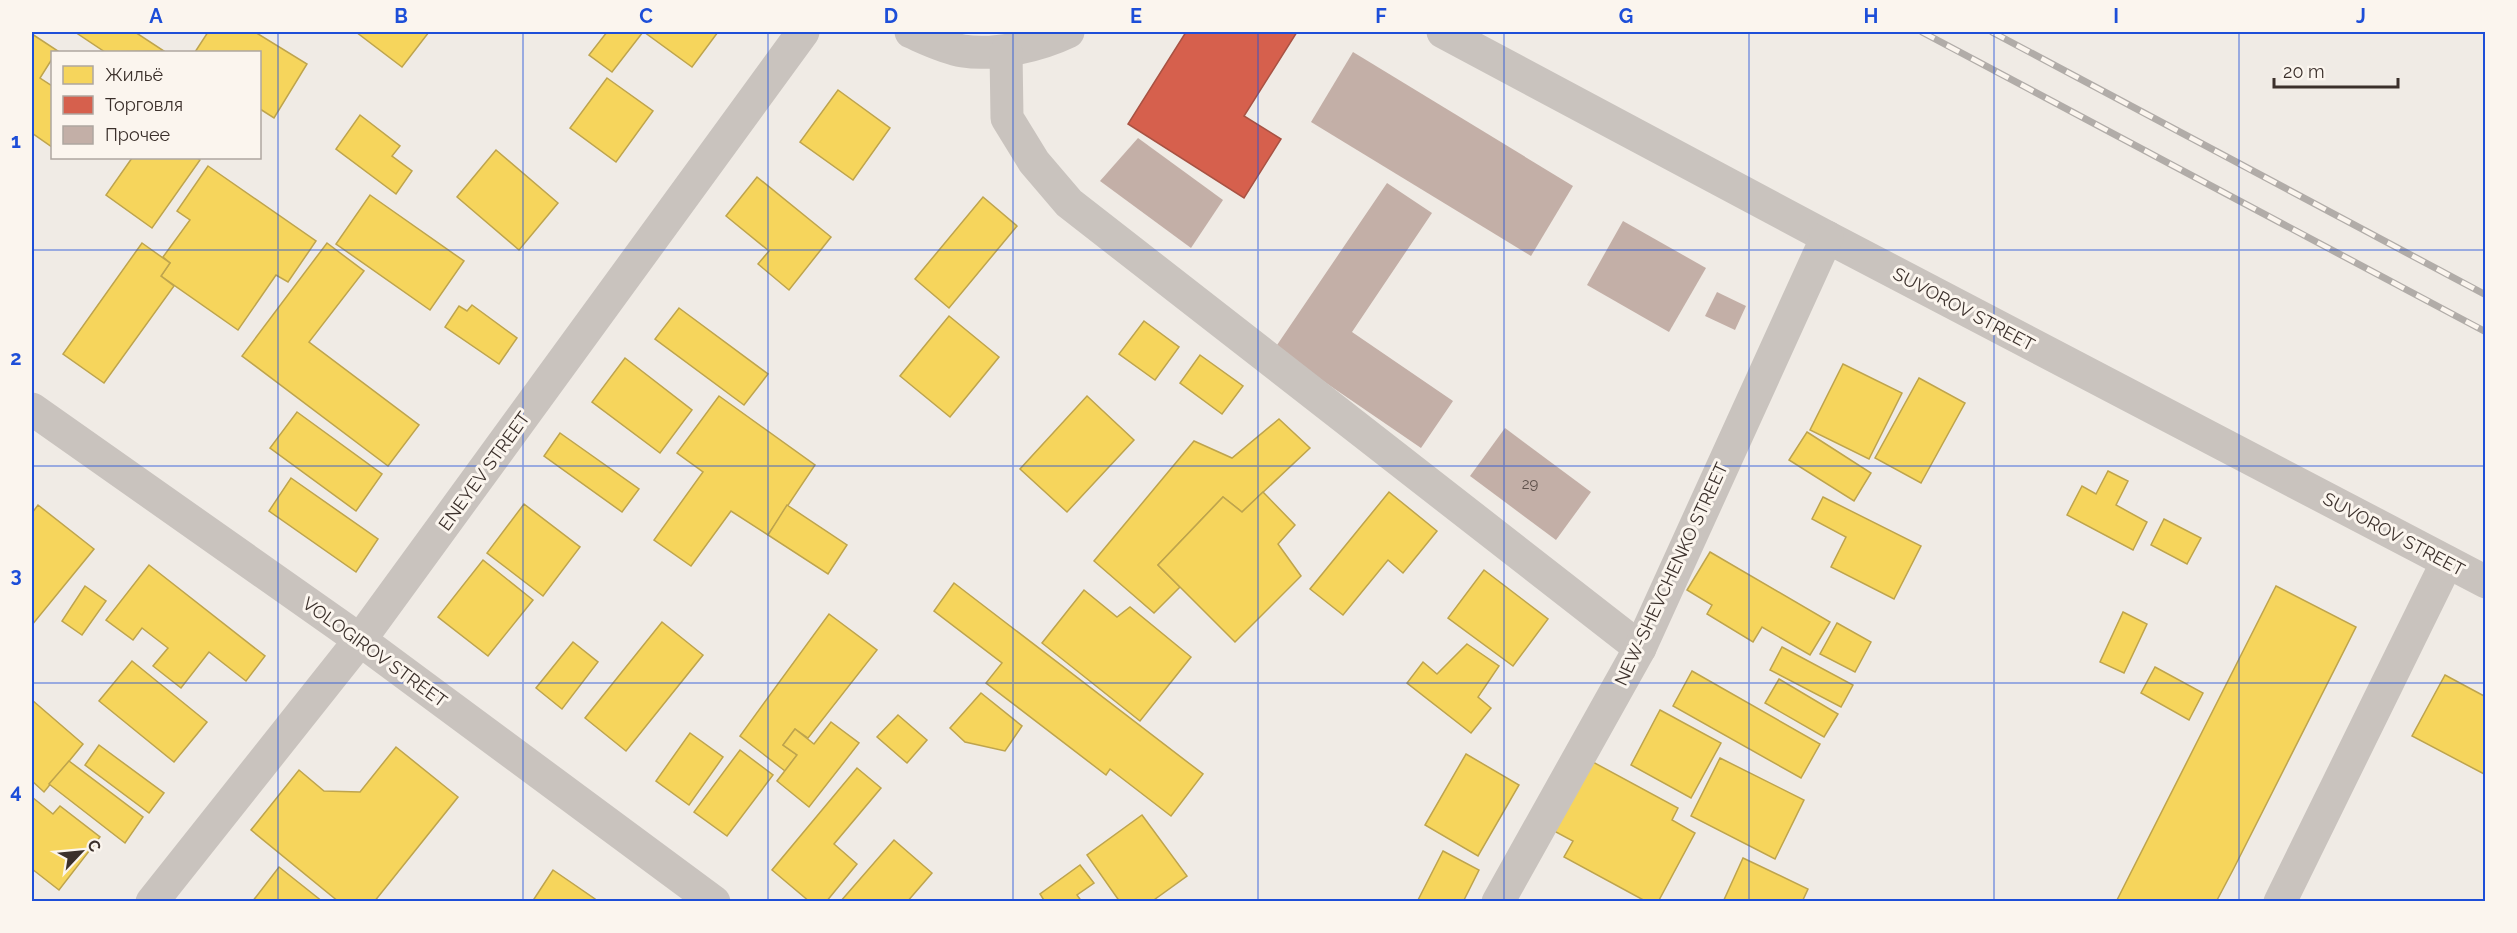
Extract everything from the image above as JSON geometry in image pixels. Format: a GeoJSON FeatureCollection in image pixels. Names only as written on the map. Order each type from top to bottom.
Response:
{"type":"FeatureCollection","features":[{"type":"Feature","properties":{"kind":"street","name":"ENEYEV STREET"},"geometry":{"type":"LineString","coordinates":[[152,902],[360,640],[803,32]]}},
{"type":"Feature","properties":{"kind":"street"},"geometry":{"type":"LineString","coordinates":[[911,32],[936,43],[964,51],[1006,52],[1068,32]]}},
{"type":"Feature","properties":{"kind":"street","name":"SUVOROV STREET"},"geometry":{"type":"LineString","coordinates":[[1443,32],[1827,237],[2486,582]]}},
{"type":"Feature","properties":{"kind":"street"},"geometry":{"type":"LineString","coordinates":[[1006,52],[1007,118],[1034,162],[1069,203],[1640,648]]}},
{"type":"Feature","properties":{"kind":"street","name":"NEW-SHEVCHENKO STREET"},"geometry":{"type":"LineString","coordinates":[[1498,902],[1640,648],[1827,237]]}},
{"type":"Feature","properties":{"kind":"street","name":"VOLOGIROV STREET"},"geometry":{"type":"LineString","coordinates":[[32,409],[360,640],[714,902]]}},
{"type":"Feature","properties":{"kind":"street"},"geometry":{"type":"LineString","coordinates":[[2280,902],[2447,562]]}},
{"type":"Feature","properties":{"kind":"building: Жильё"},"geometry":{"type":"Polygon","coordinates":[[[75,32],[135,32],[164,51],[104,51],[75,32]]]}},
{"type":"Feature","properties":{"kind":"building: Жильё"},"geometry":{"type":"Polygon","coordinates":[[[208,32],[255,32],[307,64],[274,118],[261,110],[261,51],[196,51],[208,32]]]}},
{"type":"Feature","properties":{"kind":"building: Жильё"},"geometry":{"type":"Polygon","coordinates":[[[356,32],[429,32],[402,67],[356,32]]]}},
{"type":"Feature","properties":{"kind":"building: Жильё"},"geometry":{"type":"Polygon","coordinates":[[[607,32],[643,32],[612,72],[589,55],[607,32]]]}},
{"type":"Feature","properties":{"kind":"building: Жильё"},"geometry":{"type":"Polygon","coordinates":[[[644,32],[718,32],[692,67],[644,32]]]}},
{"type":"Feature","properties":{"kind":"building: Жильё"},"geometry":{"type":"Polygon","coordinates":[[[32,34],[58,51],[51,51],[51,61],[40,78],[51,85],[51,146],[32,133],[32,34]]]}},
{"type":"Feature","properties":{"kind":"building: Жильё"},"geometry":{"type":"Polygon","coordinates":[[[607,78],[653,111],[616,162],[570,128],[607,78]]]}},
{"type":"Feature","properties":{"kind":"building: Жильё"},"geometry":{"type":"Polygon","coordinates":[[[838,90],[890,128],[853,180],[800,142],[838,90]]]}},
{"type":"Feature","properties":{"kind":"building: Жильё"},"geometry":{"type":"Polygon","coordinates":[[[360,115],[400,146],[392,156],[412,171],[396,194],[336,149],[360,115]]]}},
{"type":"Feature","properties":{"kind":"building: Жильё"},"geometry":{"type":"Polygon","coordinates":[[[496,150],[558,203],[519,250],[457,197],[496,150]]]}},
{"type":"Feature","properties":{"kind":"building: Жильё"},"geometry":{"type":"Polygon","coordinates":[[[131,159],[200,160],[152,228],[106,195],[131,159]]]}},
{"type":"Feature","properties":{"kind":"building: Жильё"},"geometry":{"type":"Polygon","coordinates":[[[208,166],[316,241],[288,282],[276,275],[238,330],[161,276],[170,263],[163,257],[190,220],[177,211],[208,166]]]}},
{"type":"Feature","properties":{"kind":"building: Жильё"},"geometry":{"type":"Polygon","coordinates":[[[757,177],[831,237],[789,290],[758,264],[769,251],[726,216],[757,177]]]}},
{"type":"Feature","properties":{"kind":"building: Жильё"},"geometry":{"type":"Polygon","coordinates":[[[370,195],[464,261],[430,310],[336,244],[370,195]]]}},
{"type":"Feature","properties":{"kind":"building: Жильё"},"geometry":{"type":"Polygon","coordinates":[[[983,197],[1017,226],[949,308],[915,279],[983,197]]]}},
{"type":"Feature","properties":{"kind":"building: Жильё"},"geometry":{"type":"Polygon","coordinates":[[[142,243],[170,263],[161,276],[174,286],[104,383],[63,354],[142,243]]]}},
{"type":"Feature","properties":{"kind":"building: Жильё"},"geometry":{"type":"Polygon","coordinates":[[[327,243],[364,271],[309,342],[419,425],[388,466],[242,356],[327,243]]]}},
{"type":"Feature","properties":{"kind":"building: Жильё"},"geometry":{"type":"Polygon","coordinates":[[[472,305],[517,338],[499,364],[445,327],[459,306],[467,311],[472,305]]]}},
{"type":"Feature","properties":{"kind":"building: Жильё"},"geometry":{"type":"Polygon","coordinates":[[[679,308],[768,374],[744,405],[655,339],[679,308]]]}},
{"type":"Feature","properties":{"kind":"building: Жильё"},"geometry":{"type":"Polygon","coordinates":[[[949,316],[999,357],[950,417],[900,376],[949,316]]]}},
{"type":"Feature","properties":{"kind":"building: Жильё"},"geometry":{"type":"Polygon","coordinates":[[[1144,321],[1179,347],[1155,380],[1119,354],[1144,321]]]}},
{"type":"Feature","properties":{"kind":"building: Жильё"},"geometry":{"type":"Polygon","coordinates":[[[1200,355],[1243,386],[1222,414],[1180,383],[1200,355]]]}},
{"type":"Feature","properties":{"kind":"building: Жильё"},"geometry":{"type":"Polygon","coordinates":[[[625,358],[692,410],[660,453],[592,402],[625,358]]]}},
{"type":"Feature","properties":{"kind":"building: Жильё"},"geometry":{"type":"Polygon","coordinates":[[[1843,364],[1902,393],[1869,459],[1810,430],[1843,364]]]}},
{"type":"Feature","properties":{"kind":"building: Жильё"},"geometry":{"type":"Polygon","coordinates":[[[1919,378],[1965,403],[1921,483],[1875,458],[1919,378]]]}},
{"type":"Feature","properties":{"kind":"building: Жильё"},"geometry":{"type":"Polygon","coordinates":[[[719,396],[815,465],[768,535],[731,511],[691,566],[654,540],[703,472],[677,453],[719,396]]]}},
{"type":"Feature","properties":{"kind":"building: Жильё"},"geometry":{"type":"Polygon","coordinates":[[[1087,396],[1134,440],[1067,512],[1020,469],[1087,396]]]}},
{"type":"Feature","properties":{"kind":"building: Жильё"},"geometry":{"type":"Polygon","coordinates":[[[297,412],[382,474],[356,511],[270,448],[297,412]]]}},
{"type":"Feature","properties":{"kind":"building: Жильё"},"geometry":{"type":"Polygon","coordinates":[[[1279,419],[1310,448],[1242,512],[1223,497],[1158,565],[1180,587],[1154,613],[1094,561],[1194,441],[1232,458],[1279,419]]]}},
{"type":"Feature","properties":{"kind":"building: Жильё"},"geometry":{"type":"Polygon","coordinates":[[[1807,432],[1871,473],[1854,501],[1789,460],[1807,432]]]}},
{"type":"Feature","properties":{"kind":"building: Жильё"},"geometry":{"type":"Polygon","coordinates":[[[560,433],[639,489],[622,512],[544,456],[560,433]]]}},
{"type":"Feature","properties":{"kind":"building: Жильё"},"geometry":{"type":"Polygon","coordinates":[[[2108,471],[2128,481],[2116,505],[2147,522],[2133,550],[2067,515],[2082,486],[2096,494],[2108,471]]]}},
{"type":"Feature","properties":{"kind":"building: Жильё"},"geometry":{"type":"Polygon","coordinates":[[[291,478],[378,539],[356,572],[269,511],[291,478]]]}},
{"type":"Feature","properties":{"kind":"building: Жильё"},"geometry":{"type":"Polygon","coordinates":[[[1263,492],[1295,525],[1278,544],[1301,576],[1235,642],[1158,565],[1223,497],[1242,512],[1263,492]]]}},
{"type":"Feature","properties":{"kind":"building: Жильё"},"geometry":{"type":"Polygon","coordinates":[[[1389,492],[1437,531],[1403,573],[1388,560],[1343,615],[1310,589],[1389,492]]]}},
{"type":"Feature","properties":{"kind":"building: Жильё"},"geometry":{"type":"Polygon","coordinates":[[[1823,497],[1921,546],[1894,599],[1831,567],[1846,537],[1812,519],[1823,497]]]}},
{"type":"Feature","properties":{"kind":"building: Жильё"},"geometry":{"type":"Polygon","coordinates":[[[524,504],[580,547],[543,596],[487,553],[524,504]]]}},
{"type":"Feature","properties":{"kind":"building: Жильё"},"geometry":{"type":"Polygon","coordinates":[[[38,505],[94,549],[32,625],[32,513],[38,505]]]}},
{"type":"Feature","properties":{"kind":"building: Жильё"},"geometry":{"type":"Polygon","coordinates":[[[787,505],[847,545],[828,574],[768,535],[787,505]]]}},
{"type":"Feature","properties":{"kind":"building: Жильё"},"geometry":{"type":"Polygon","coordinates":[[[2164,519],[2201,538],[2187,564],[2151,545],[2164,519]]]}},
{"type":"Feature","properties":{"kind":"building: Жильё"},"geometry":{"type":"Polygon","coordinates":[[[1710,552],[1830,622],[1810,655],[1762,627],[1753,642],[1707,614],[1712,605],[1687,590],[1710,552]]]}},
{"type":"Feature","properties":{"kind":"building: Жильё"},"geometry":{"type":"Polygon","coordinates":[[[483,560],[533,600],[488,656],[438,617],[483,560]]]}},
{"type":"Feature","properties":{"kind":"building: Жильё"},"geometry":{"type":"Polygon","coordinates":[[[149,565],[265,656],[246,681],[209,652],[181,688],[153,666],[168,648],[142,628],[133,640],[106,620],[149,565]]]}},
{"type":"Feature","properties":{"kind":"building: Жильё"},"geometry":{"type":"Polygon","coordinates":[[[1484,570],[1548,619],[1513,666],[1448,618],[1484,570]]]}},
{"type":"Feature","properties":{"kind":"building: Жильё"},"geometry":{"type":"Polygon","coordinates":[[[954,583],[1203,774],[1171,816],[1110,769],[1106,775],[986,683],[1002,663],[934,611],[954,583]]]}},
{"type":"Feature","properties":{"kind":"building: Жильё"},"geometry":{"type":"Polygon","coordinates":[[[85,586],[106,601],[82,635],[62,621],[85,586]]]}},
{"type":"Feature","properties":{"kind":"building: Жильё"},"geometry":{"type":"Polygon","coordinates":[[[2276,586],[2356,627],[2234,868],[2216,902],[2116,902],[2276,586]]]}},
{"type":"Feature","properties":{"kind":"building: Жильё"},"geometry":{"type":"Polygon","coordinates":[[[1084,590],[1117,617],[1130,607],[1191,657],[1140,721],[1042,643],[1084,590]]]}},
{"type":"Feature","properties":{"kind":"building: Жильё"},"geometry":{"type":"Polygon","coordinates":[[[2123,612],[2147,624],[2124,673],[2100,662],[2123,612]]]}},
{"type":"Feature","properties":{"kind":"building: Жильё"},"geometry":{"type":"Polygon","coordinates":[[[829,614],[877,650],[808,738],[795,729],[783,745],[797,755],[785,771],[740,736],[829,614]]]}},
{"type":"Feature","properties":{"kind":"building: Жильё"},"geometry":{"type":"Polygon","coordinates":[[[662,622],[703,655],[626,751],[585,718],[662,622]]]}},
{"type":"Feature","properties":{"kind":"building: Жильё"},"geometry":{"type":"Polygon","coordinates":[[[1837,623],[1871,642],[1855,672],[1820,654],[1837,623]]]}},
{"type":"Feature","properties":{"kind":"building: Жильё"},"geometry":{"type":"Polygon","coordinates":[[[573,642],[598,662],[562,709],[536,688],[573,642]]]}},
{"type":"Feature","properties":{"kind":"building: Жильё"},"geometry":{"type":"Polygon","coordinates":[[[1467,644],[1499,666],[1478,697],[1491,708],[1471,733],[1407,683],[1423,662],[1437,674],[1467,644]]]}},
{"type":"Feature","properties":{"kind":"building: Жильё"},"geometry":{"type":"Polygon","coordinates":[[[1782,647],[1853,685],[1841,707],[1770,670],[1782,647]]]}},
{"type":"Feature","properties":{"kind":"building: Жильё"},"geometry":{"type":"Polygon","coordinates":[[[132,661],[207,722],[174,762],[99,701],[132,661]]]}},
{"type":"Feature","properties":{"kind":"building: Жильё"},"geometry":{"type":"Polygon","coordinates":[[[2155,667],[2203,693],[2189,720],[2141,693],[2155,667]]]}},
{"type":"Feature","properties":{"kind":"building: Жильё"},"geometry":{"type":"Polygon","coordinates":[[[1692,671],[1820,744],[1801,778],[1673,706],[1692,671]]]}},
{"type":"Feature","properties":{"kind":"building: Жильё"},"geometry":{"type":"Polygon","coordinates":[[[2445,675],[2486,697],[2486,775],[2412,736],[2445,675]]]}},
{"type":"Feature","properties":{"kind":"building: Жильё"},"geometry":{"type":"Polygon","coordinates":[[[1779,679],[1838,714],[1824,737],[1765,703],[1779,679]]]}},
{"type":"Feature","properties":{"kind":"building: Жильё"},"geometry":{"type":"Polygon","coordinates":[[[981,693],[1022,726],[1005,751],[965,742],[950,728],[981,693]]]}},
{"type":"Feature","properties":{"kind":"building: Жильё"},"geometry":{"type":"Polygon","coordinates":[[[32,700],[83,744],[44,792],[32,781],[32,700]]]}},
{"type":"Feature","properties":{"kind":"building: Жильё"},"geometry":{"type":"Polygon","coordinates":[[[1660,710],[1721,743],[1691,798],[1631,765],[1660,710]]]}},
{"type":"Feature","properties":{"kind":"building: Жильё"},"geometry":{"type":"Polygon","coordinates":[[[898,715],[927,740],[907,763],[877,737],[898,715]]]}},
{"type":"Feature","properties":{"kind":"building: Жильё"},"geometry":{"type":"Polygon","coordinates":[[[831,722],[859,743],[809,807],[777,781],[797,755],[783,745],[795,729],[814,744],[831,722]]]}},
{"type":"Feature","properties":{"kind":"building: Жильё"},"geometry":{"type":"Polygon","coordinates":[[[690,733],[723,757],[689,805],[656,781],[690,733]]]}},
{"type":"Feature","properties":{"kind":"building: Жильё"},"geometry":{"type":"Polygon","coordinates":[[[99,745],[164,793],[149,813],[85,765],[99,745]]]}},
{"type":"Feature","properties":{"kind":"building: Жильё"},"geometry":{"type":"Polygon","coordinates":[[[396,747],[458,797],[374,902],[339,902],[251,830],[299,770],[324,791],[360,792],[396,747]]]}},
{"type":"Feature","properties":{"kind":"building: Жильё"},"geometry":{"type":"Polygon","coordinates":[[[740,750],[773,775],[727,836],[694,812],[740,750]]]}},
{"type":"Feature","properties":{"kind":"building: Жильё"},"geometry":{"type":"Polygon","coordinates":[[[1466,754],[1519,785],[1478,856],[1425,825],[1466,754]]]}},
{"type":"Feature","properties":{"kind":"building: Жильё"},"geometry":{"type":"Polygon","coordinates":[[[1720,758],[1804,800],[1775,859],[1691,816],[1720,758]]]}},
{"type":"Feature","properties":{"kind":"building: Жильё"},"geometry":{"type":"Polygon","coordinates":[[[69,761],[143,817],[125,843],[49,784],[69,761]]]}},
{"type":"Feature","properties":{"kind":"building: Жильё"},"geometry":{"type":"Polygon","coordinates":[[[1591,761],[1678,808],[1672,820],[1695,833],[1658,902],[1647,902],[1564,857],[1573,841],[1554,831],[1591,761]]]}},
{"type":"Feature","properties":{"kind":"building: Жильё"},"geometry":{"type":"Polygon","coordinates":[[[857,768],[881,788],[834,844],[857,864],[826,902],[810,902],[772,870],[857,768]]]}},
{"type":"Feature","properties":{"kind":"building: Жильё"},"geometry":{"type":"Polygon","coordinates":[[[32,797],[53,814],[60,806],[100,837],[59,890],[32,869],[32,797]]]}},
{"type":"Feature","properties":{"kind":"building: Жильё"},"geometry":{"type":"Polygon","coordinates":[[[1142,815],[1187,876],[1151,902],[1120,902],[1087,855],[1142,815]]]}},
{"type":"Feature","properties":{"kind":"building: Жильё"},"geometry":{"type":"Polygon","coordinates":[[[894,840],[932,873],[907,902],[840,902],[894,840]]]}},
{"type":"Feature","properties":{"kind":"building: Жильё"},"geometry":{"type":"Polygon","coordinates":[[[1443,851],[1479,870],[1463,902],[1417,902],[1443,851]]]}},
{"type":"Feature","properties":{"kind":"building: Жильё"},"geometry":{"type":"Polygon","coordinates":[[[1743,858],[1808,889],[1802,902],[1723,902],[1743,858]]]}},
{"type":"Feature","properties":{"kind":"building: Жильё"},"geometry":{"type":"Polygon","coordinates":[[[1080,865],[1094,883],[1077,895],[1082,902],[1045,902],[1040,894],[1080,865]]]}},
{"type":"Feature","properties":{"kind":"building: Жильё"},"geometry":{"type":"Polygon","coordinates":[[[279,867],[323,902],[252,902],[279,867]]]}},
{"type":"Feature","properties":{"kind":"building: Жильё"},"geometry":{"type":"Polygon","coordinates":[[[553,870],[595,899],[593,902],[532,902],[553,870]]]}},
{"type":"Feature","properties":{"kind":"building: Торговля"},"geometry":{"type":"Polygon","coordinates":[[[1186,32],[1297,32],[1244,116],[1281,139],[1244,198],[1128,124],[1186,32]]]}},
{"type":"Feature","properties":{"kind":"building: Прочее"},"geometry":{"type":"Polygon","coordinates":[[[1353,52],[1573,186],[1531,256],[1311,122],[1353,52]]]}},
{"type":"Feature","properties":{"kind":"building: Прочее"},"geometry":{"type":"Polygon","coordinates":[[[1138,138],[1223,200],[1191,248],[1100,181],[1138,138]]]}},
{"type":"Feature","properties":{"kind":"building: Прочее"},"geometry":{"type":"Polygon","coordinates":[[[1387,183],[1432,213],[1352,332],[1453,401],[1421,448],[1275,348],[1387,183]]]}},
{"type":"Feature","properties":{"kind":"building: Прочее"},"geometry":{"type":"Polygon","coordinates":[[[1623,221],[1706,268],[1669,332],[1587,285],[1623,221]]]}},
{"type":"Feature","properties":{"kind":"building: Прочее"},"geometry":{"type":"Polygon","coordinates":[[[1717,292],[1746,306],[1735,330],[1705,316],[1717,292]]]}},
{"type":"Feature","properties":{"kind":"building: Прочее"},"geometry":{"type":"Polygon","coordinates":[[[1505,428],[1591,492],[1556,540],[1470,476],[1505,428]]]}},
{"type":"Feature","properties":{"kind":"railway"},"geometry":{"type":"LineString","coordinates":[[1922,32],[2486,332]]}},
{"type":"Feature","properties":{"kind":"railway"},"geometry":{"type":"LineString","coordinates":[[1992,32],[2486,295]]}}]}
